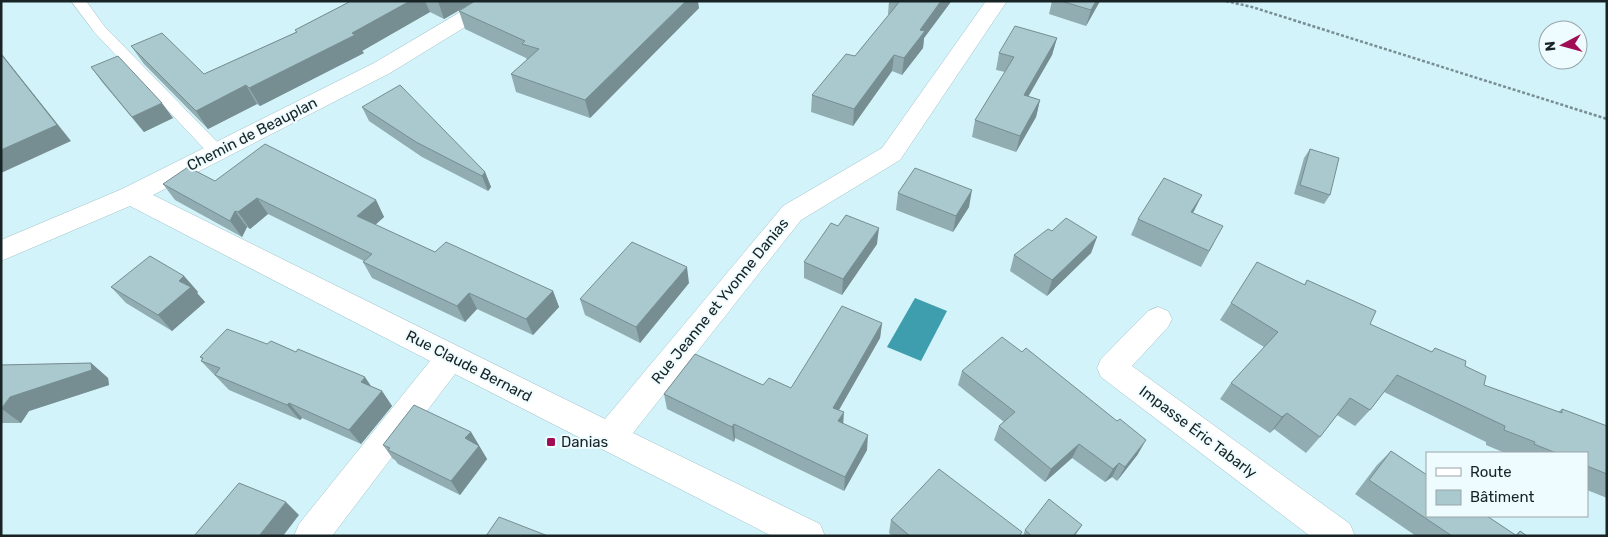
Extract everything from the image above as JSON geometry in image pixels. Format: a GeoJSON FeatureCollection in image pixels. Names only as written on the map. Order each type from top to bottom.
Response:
{"type":"FeatureCollection","features":[{"type":"Feature","properties":{"kind":"street","name":"Chemin de Beauplan"},"geometry":{"type":"LineString","coordinates":[[1,251],[132,195],[382,68],[494,1]]}},
{"type":"Feature","properties":{"kind":"street","name":"Rue Jeanne et Yvonne Danias"},"geometry":{"type":"LineString","coordinates":[[610,437],[792,213],[891,154],[997,1]]}},
{"type":"Feature","properties":{"kind":"street","name":"Rue Claude Bernard"},"geometry":{"type":"LineString","coordinates":[[132,195],[808,536]]}},
{"type":"Feature","properties":{"kind":"street","name":"Impasse Éric Tabarly"},"geometry":{"type":"LineString","coordinates":[[1158,319],[1112,368],[1338,536]]}},
{"type":"Feature","properties":{"kind":"street"},"geometry":{"type":"LineString","coordinates":[[311,536],[450,357]]}},
{"type":"Feature","properties":{"kind":"lane"},"geometry":{"type":"LineString","coordinates":[[78,1],[100,30],[216,151]]}},
{"type":"Feature","properties":{"kind":"path"},"geometry":{"type":"LineString","coordinates":[[1226,1],[1252,7],[1607,119]]}},
{"type":"Feature","properties":{"kind":"water"},"geometry":{"type":"Polygon","coordinates":[[[915,298],[947,311],[921,361],[887,347],[915,298]]]}},
{"type":"Feature","properties":{"kind":"building"},"geometry":{"type":"Polygon","coordinates":[[[351,1],[410,1],[352,33],[355,35],[249,88],[246,85],[196,111],[131,46],[162,33],[204,74],[297,32],[295,30],[351,1]]]}},
{"type":"Feature","properties":{"kind":"building"},"geometry":{"type":"Polygon","coordinates":[[[475,1],[686,1],[585,100],[511,74],[539,49],[522,44],[525,41],[459,11],[475,1]]]}},
{"type":"Feature","properties":{"kind":"building"},"geometry":{"type":"Polygon","coordinates":[[[900,1],[941,1],[920,30],[925,31],[904,58],[894,55],[854,109],[812,95],[846,54],[855,56],[900,1]]]}},
{"type":"Feature","properties":{"kind":"building"},"geometry":{"type":"Polygon","coordinates":[[[1061,1],[1096,1],[1091,10],[1061,1]]]}},
{"type":"Feature","properties":{"kind":"building"},"geometry":{"type":"Polygon","coordinates":[[[1015,26],[1057,38],[1024,95],[1040,100],[1020,136],[975,120],[1014,57],[999,53],[1015,26]]]}},
{"type":"Feature","properties":{"kind":"building"},"geometry":{"type":"Polygon","coordinates":[[[1,54],[57,125],[1,150],[1,54]]]}},
{"type":"Feature","properties":{"kind":"building"},"geometry":{"type":"Polygon","coordinates":[[[118,56],[162,103],[132,117],[91,67],[118,56]]]}},
{"type":"Feature","properties":{"kind":"building"},"geometry":{"type":"Polygon","coordinates":[[[400,85],[485,172],[482,176],[416,142],[362,107],[400,85]]]}},
{"type":"Feature","properties":{"kind":"building"},"geometry":{"type":"Polygon","coordinates":[[[265,144],[376,200],[357,216],[435,252],[446,242],[553,291],[526,319],[469,293],[457,306],[363,262],[372,254],[257,198],[238,212],[235,211],[230,221],[163,184],[188,167],[215,181],[265,144]]]}},
{"type":"Feature","properties":{"kind":"building"},"geometry":{"type":"Polygon","coordinates":[[[1310,149],[1339,158],[1330,195],[1300,185],[1310,149]]]}},
{"type":"Feature","properties":{"kind":"building"},"geometry":{"type":"Polygon","coordinates":[[[915,168],[972,190],[956,216],[898,193],[915,168]]]}},
{"type":"Feature","properties":{"kind":"building"},"geometry":{"type":"Polygon","coordinates":[[[1164,178],[1202,195],[1191,212],[1223,226],[1209,251],[1138,219],[1164,178]]]}},
{"type":"Feature","properties":{"kind":"building"},"geometry":{"type":"Polygon","coordinates":[[[846,215],[879,228],[843,279],[804,262],[831,223],[838,226],[846,215]]]}},
{"type":"Feature","properties":{"kind":"building"},"geometry":{"type":"Polygon","coordinates":[[[1066,218],[1097,237],[1052,280],[1014,255],[1048,229],[1052,231],[1066,218]]]}},
{"type":"Feature","properties":{"kind":"building"},"geometry":{"type":"Polygon","coordinates":[[[632,242],[687,267],[636,327],[580,299],[632,242]]]}},
{"type":"Feature","properties":{"kind":"building"},"geometry":{"type":"Polygon","coordinates":[[[150,256],[184,276],[179,281],[191,287],[158,315],[111,287],[150,256]]]}},
{"type":"Feature","properties":{"kind":"building"},"geometry":{"type":"Polygon","coordinates":[[[1257,262],[1305,285],[1307,280],[1376,311],[1370,324],[1432,352],[1435,348],[1466,361],[1465,366],[1486,376],[1484,385],[1562,413],[1562,409],[1607,426],[1607,474],[1588,466],[1588,452],[1554,452],[1534,444],[1535,442],[1504,430],[1505,426],[1397,375],[1370,410],[1350,398],[1320,437],[1287,413],[1282,417],[1231,383],[1278,332],[1231,303],[1257,262]]]}},
{"type":"Feature","properties":{"kind":"building"},"geometry":{"type":"Polygon","coordinates":[[[842,306],[882,323],[833,408],[844,412],[838,421],[868,435],[845,477],[734,424],[732,427],[664,394],[695,354],[763,385],[769,378],[791,388],[842,306]]]}},
{"type":"Feature","properties":{"kind":"building"},"geometry":{"type":"Polygon","coordinates":[[[227,329],[267,344],[271,341],[296,352],[298,349],[365,377],[361,382],[382,391],[349,430],[289,403],[287,405],[215,375],[220,368],[201,361],[203,358],[200,357],[227,329]]]}},
{"type":"Feature","properties":{"kind":"building"},"geometry":{"type":"Polygon","coordinates":[[[1002,337],[1022,352],[1026,348],[1117,421],[1120,419],[1146,440],[1125,467],[1119,463],[1113,469],[1079,444],[1051,469],[999,426],[1015,412],[962,371],[1002,337]]]}},
{"type":"Feature","properties":{"kind":"building"},"geometry":{"type":"Polygon","coordinates":[[[91,363],[92,370],[10,397],[1,409],[1,365],[91,363]]]}},
{"type":"Feature","properties":{"kind":"building"},"geometry":{"type":"Polygon","coordinates":[[[414,405],[471,432],[465,438],[479,446],[451,481],[388,450],[390,448],[383,445],[414,405]]]}},
{"type":"Feature","properties":{"kind":"building"},"geometry":{"type":"Polygon","coordinates":[[[1391,451],[1426,474],[1426,517],[1488,517],[1517,536],[1452,536],[1369,480],[1391,451]]]}},
{"type":"Feature","properties":{"kind":"building"},"geometry":{"type":"Polygon","coordinates":[[[939,469],[1022,532],[1019,536],[910,536],[891,520],[939,469]]]}},
{"type":"Feature","properties":{"kind":"building"},"geometry":{"type":"Polygon","coordinates":[[[239,483],[286,502],[259,536],[194,536],[239,483]]]}},
{"type":"Feature","properties":{"kind":"building"},"geometry":{"type":"Polygon","coordinates":[[[1049,499],[1082,525],[1073,536],[1032,536],[1025,530],[1049,499]]]}},
{"type":"Feature","properties":{"kind":"building"},"geometry":{"type":"Polygon","coordinates":[[[499,517],[548,536],[486,536],[499,517]]]}},
{"type":"Feature","properties":{"kind":"building"},"geometry":{"type":"Polygon","coordinates":[[[1520,531],[1527,536],[1517,536],[1520,531]]]}},
{"type":"Feature","properties":{"kind":"place","name":"Danias"},"geometry":{"type":"Point","coordinates":[551,442]}}]}
